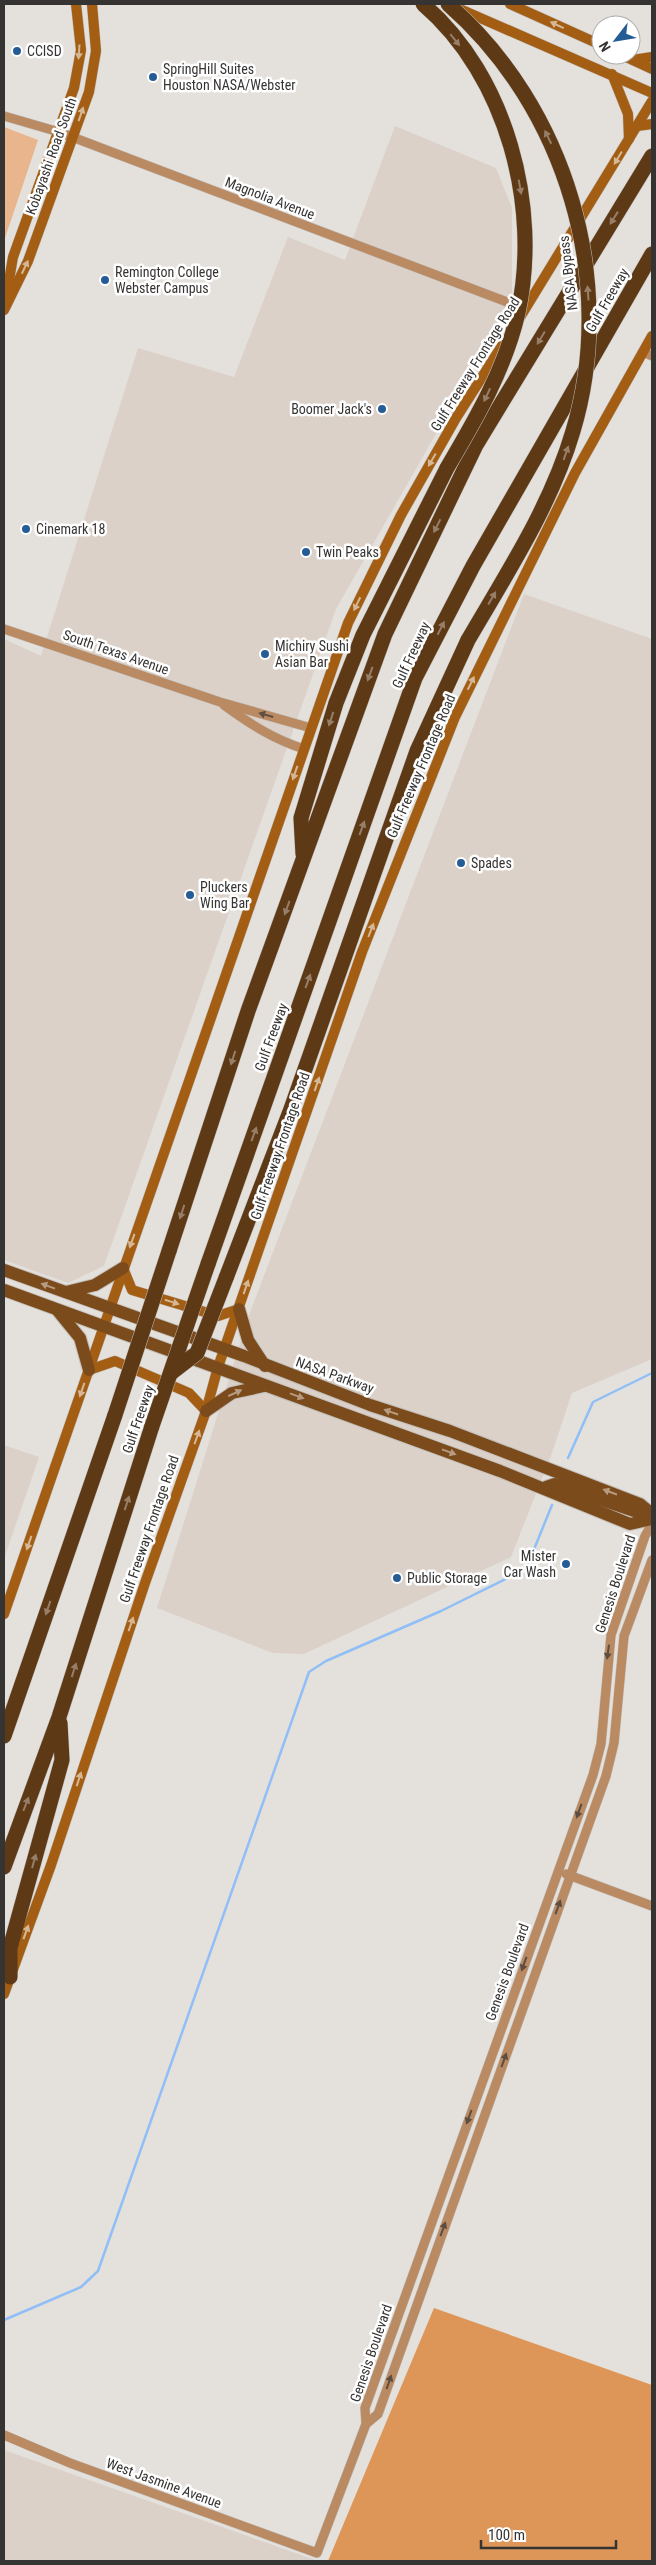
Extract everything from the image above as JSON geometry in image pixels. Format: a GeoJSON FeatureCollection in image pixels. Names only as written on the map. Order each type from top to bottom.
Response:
{"type":"FeatureCollection","features":[{"type":"Feature","properties":{"kind":"highway"},"geometry":{"type":"LineString","coordinates":[[304,862],[301,818],[336,703],[363,635],[448,468],[478,414],[506,350],[517,315],[525,278],[526,241],[516,161],[504,121],[467,55],[433,12],[423,4]]}},
{"type":"Feature","properties":{"kind":"highway","name":"NASA Bypass"},"geometry":{"type":"LineString","coordinates":[[171,1373],[197,1353],[291,1109],[417,752],[468,640],[544,506],[564,458],[580,406],[589,337],[583,246],[577,220],[551,143],[514,79],[485,42],[448,4]]}},
{"type":"Feature","properties":{"kind":"highway","name":"Gulf Freeway"},"geometry":{"type":"LineString","coordinates":[[4,1736],[115,1414],[248,1011],[304,862],[385,634],[472,453],[648,162]]}},
{"type":"Feature","properties":{"kind":"highway","name":"Gulf Freeway"},"geometry":{"type":"LineString","coordinates":[[4,1867],[59,1717],[152,1426],[415,678],[473,566],[652,254]]}},
{"type":"Feature","properties":{"kind":"highway"},"geometry":{"type":"LineString","coordinates":[[4,1706],[21,1686]]}},
{"type":"Feature","properties":{"kind":"highway"},"geometry":{"type":"LineString","coordinates":[[10,1977],[10,1948],[62,1760],[59,1717]]}},
{"type":"Feature","properties":{"kind":"main road","name":"Kobayashi Road South"},"geometry":{"type":"LineString","coordinates":[[4,310],[13,257],[74,88],[80,50],[76,4]]}},
{"type":"Feature","properties":{"kind":"main road","name":"Kobayashi Road South"},"geometry":{"type":"LineString","coordinates":[[4,310],[28,262],[89,92],[96,51],[92,4]]}},
{"type":"Feature","properties":{"kind":"main road","name":"NASA Bypass"},"geometry":{"type":"LineString","coordinates":[[448,4],[652,93]]}},
{"type":"Feature","properties":{"kind":"main road"},"geometry":{"type":"LineString","coordinates":[[510,4],[591,41]]}},
{"type":"Feature","properties":{"kind":"main road"},"geometry":{"type":"LineString","coordinates":[[612,74],[628,114],[629,139]]}},
{"type":"Feature","properties":{"kind":"main road","name":"Gulf Freeway Frontage Road"},"geometry":{"type":"LineString","coordinates":[[4,1614],[348,623],[401,515],[456,418],[526,309],[652,101]]}},
{"type":"Feature","properties":{"kind":"main road"},"geometry":{"type":"LineString","coordinates":[[637,126],[652,124]]}},
{"type":"Feature","properties":{"kind":"main road","name":"Gulf Freeway Frontage Road"},"geometry":{"type":"LineString","coordinates":[[4,1994],[51,1864],[144,1583],[206,1411],[218,1367],[362,952],[455,716],[575,473],[647,354],[652,336]]}},
{"type":"Feature","properties":{"kind":"main road"},"geometry":{"type":"LineString","coordinates":[[65,1292],[95,1285],[123,1268],[132,1290],[218,1316],[239,1309],[248,1340],[265,1366]]}},
{"type":"Feature","properties":{"kind":"main road","name":"NASA Parkway"},"geometry":{"type":"LineString","coordinates":[[4,1270],[507,1453],[640,1504],[652,1517]]}},
{"type":"Feature","properties":{"kind":"main road","name":"NASA Parkway"},"geometry":{"type":"LineString","coordinates":[[4,1290],[268,1385],[544,1488],[556,1484],[652,1517]]}},
{"type":"Feature","properties":{"kind":"main road"},"geometry":{"type":"LineString","coordinates":[[56,1310],[80,1338],[88,1370],[115,1361],[188,1393],[206,1411],[232,1393],[268,1385]]}},
{"type":"Feature","properties":{"kind":"main road"},"geometry":{"type":"LineString","coordinates":[[500,1471],[507,1453]]}},
{"type":"Feature","properties":{"kind":"street","name":"Magnolia Avenue"},"geometry":{"type":"LineString","coordinates":[[4,116],[59,132],[526,309]]}},
{"type":"Feature","properties":{"kind":"street","name":"South Texas Avenue"},"geometry":{"type":"LineString","coordinates":[[4,629],[220,702],[312,728]]}},
{"type":"Feature","properties":{"kind":"street","name":"South Texas Avenue"},"geometry":{"type":"LineString","coordinates":[[220,702],[257,729],[280,742],[304,749]]}},
{"type":"Feature","properties":{"kind":"street","name":"Genesis Boulevard"},"geometry":{"type":"LineString","coordinates":[[317,2553],[366,2424],[365,2408],[598,1757],[611,1635],[645,1536],[652,1524]]}},
{"type":"Feature","properties":{"kind":"street","name":"Genesis Boulevard"},"geometry":{"type":"LineString","coordinates":[[366,2424],[378,2414],[611,1760],[624,1636],[652,1560]]}},
{"type":"Feature","properties":{"kind":"street"},"geometry":{"type":"LineString","coordinates":[[558,1871],[652,1906]]}},
{"type":"Feature","properties":{"kind":"street"},"geometry":{"type":"LineString","coordinates":[[508,2010],[520,2015]]}},
{"type":"Feature","properties":{"kind":"street"},"geometry":{"type":"LineString","coordinates":[[458,2148],[471,2152]]}},
{"type":"Feature","properties":{"kind":"street","name":"West Jasmine Avenue"},"geometry":{"type":"LineString","coordinates":[[4,2435],[70,2463],[317,2553]]}},
{"type":"Feature","properties":{"kind":"shaded area"},"geometry":{"type":"Polygon","coordinates":[[[395,126],[496,168],[512,208],[512,292],[494,332],[336,609],[104,1266],[68,1283],[4,1260],[4,639],[41,656],[138,348],[234,377],[288,237],[345,260],[395,126]]]}},
{"type":"Feature","properties":{"kind":"shaded area"},"geometry":{"type":"Polygon","coordinates":[[[4,127],[38,140],[4,241],[4,127]]]}},
{"type":"Feature","properties":{"kind":"shaded area"},"geometry":{"type":"Polygon","coordinates":[[[524,594],[652,639],[652,1359],[572,1393],[552,1453],[511,1557],[304,1654],[273,1653],[157,1608],[249,1315],[524,594]]]}},
{"type":"Feature","properties":{"kind":"shaded area"},"geometry":{"type":"Polygon","coordinates":[[[4,1445],[39,1457],[4,1559],[4,1445]]]}},
{"type":"Feature","properties":{"kind":"shaded area"},"geometry":{"type":"Polygon","coordinates":[[[434,2308],[652,2385],[652,2561],[328,2561],[434,2308]]]}},
{"type":"Feature","properties":{"kind":"shaded area"},"geometry":{"type":"Polygon","coordinates":[[[4,2450],[318,2561],[4,2561],[4,2450]]]}},
{"type":"Feature","properties":{"kind":"waterway"},"geometry":{"type":"LineString","coordinates":[[568,1458],[593,1402],[652,1373]]}},
{"type":"Feature","properties":{"kind":"waterway"},"geometry":{"type":"LineString","coordinates":[[4,2320],[81,2287],[98,2271],[309,1672],[326,1661],[441,1611],[526,1569],[552,1505]]}},
{"type":"Feature","properties":{"kind":"place","name":"CCISD"},"geometry":{"type":"Point","coordinates":[17,51]}},
{"type":"Feature","properties":{"kind":"place","name":"SpringHill Suites Houston NASA/Webster"},"geometry":{"type":"Point","coordinates":[153,77]}},
{"type":"Feature","properties":{"kind":"place","name":"Remington College Webster Campus"},"geometry":{"type":"Point","coordinates":[105,280]}},
{"type":"Feature","properties":{"kind":"place","name":"Boomer Jack's"},"geometry":{"type":"Point","coordinates":[382,409]}},
{"type":"Feature","properties":{"kind":"place","name":"Cinemark 18"},"geometry":{"type":"Point","coordinates":[26,529]}},
{"type":"Feature","properties":{"kind":"place","name":"Twin Peaks"},"geometry":{"type":"Point","coordinates":[306,552]}},
{"type":"Feature","properties":{"kind":"place","name":"Michiry Sushi Asian Bar"},"geometry":{"type":"Point","coordinates":[265,654]}},
{"type":"Feature","properties":{"kind":"place","name":"Spades"},"geometry":{"type":"Point","coordinates":[461,863]}},
{"type":"Feature","properties":{"kind":"place","name":"Pluckers Wing Bar"},"geometry":{"type":"Point","coordinates":[190,895]}},
{"type":"Feature","properties":{"kind":"place","name":"Mister Car Wash"},"geometry":{"type":"Point","coordinates":[566,1564]}},
{"type":"Feature","properties":{"kind":"place","name":"Public Storage"},"geometry":{"type":"Point","coordinates":[397,1578]}}]}
